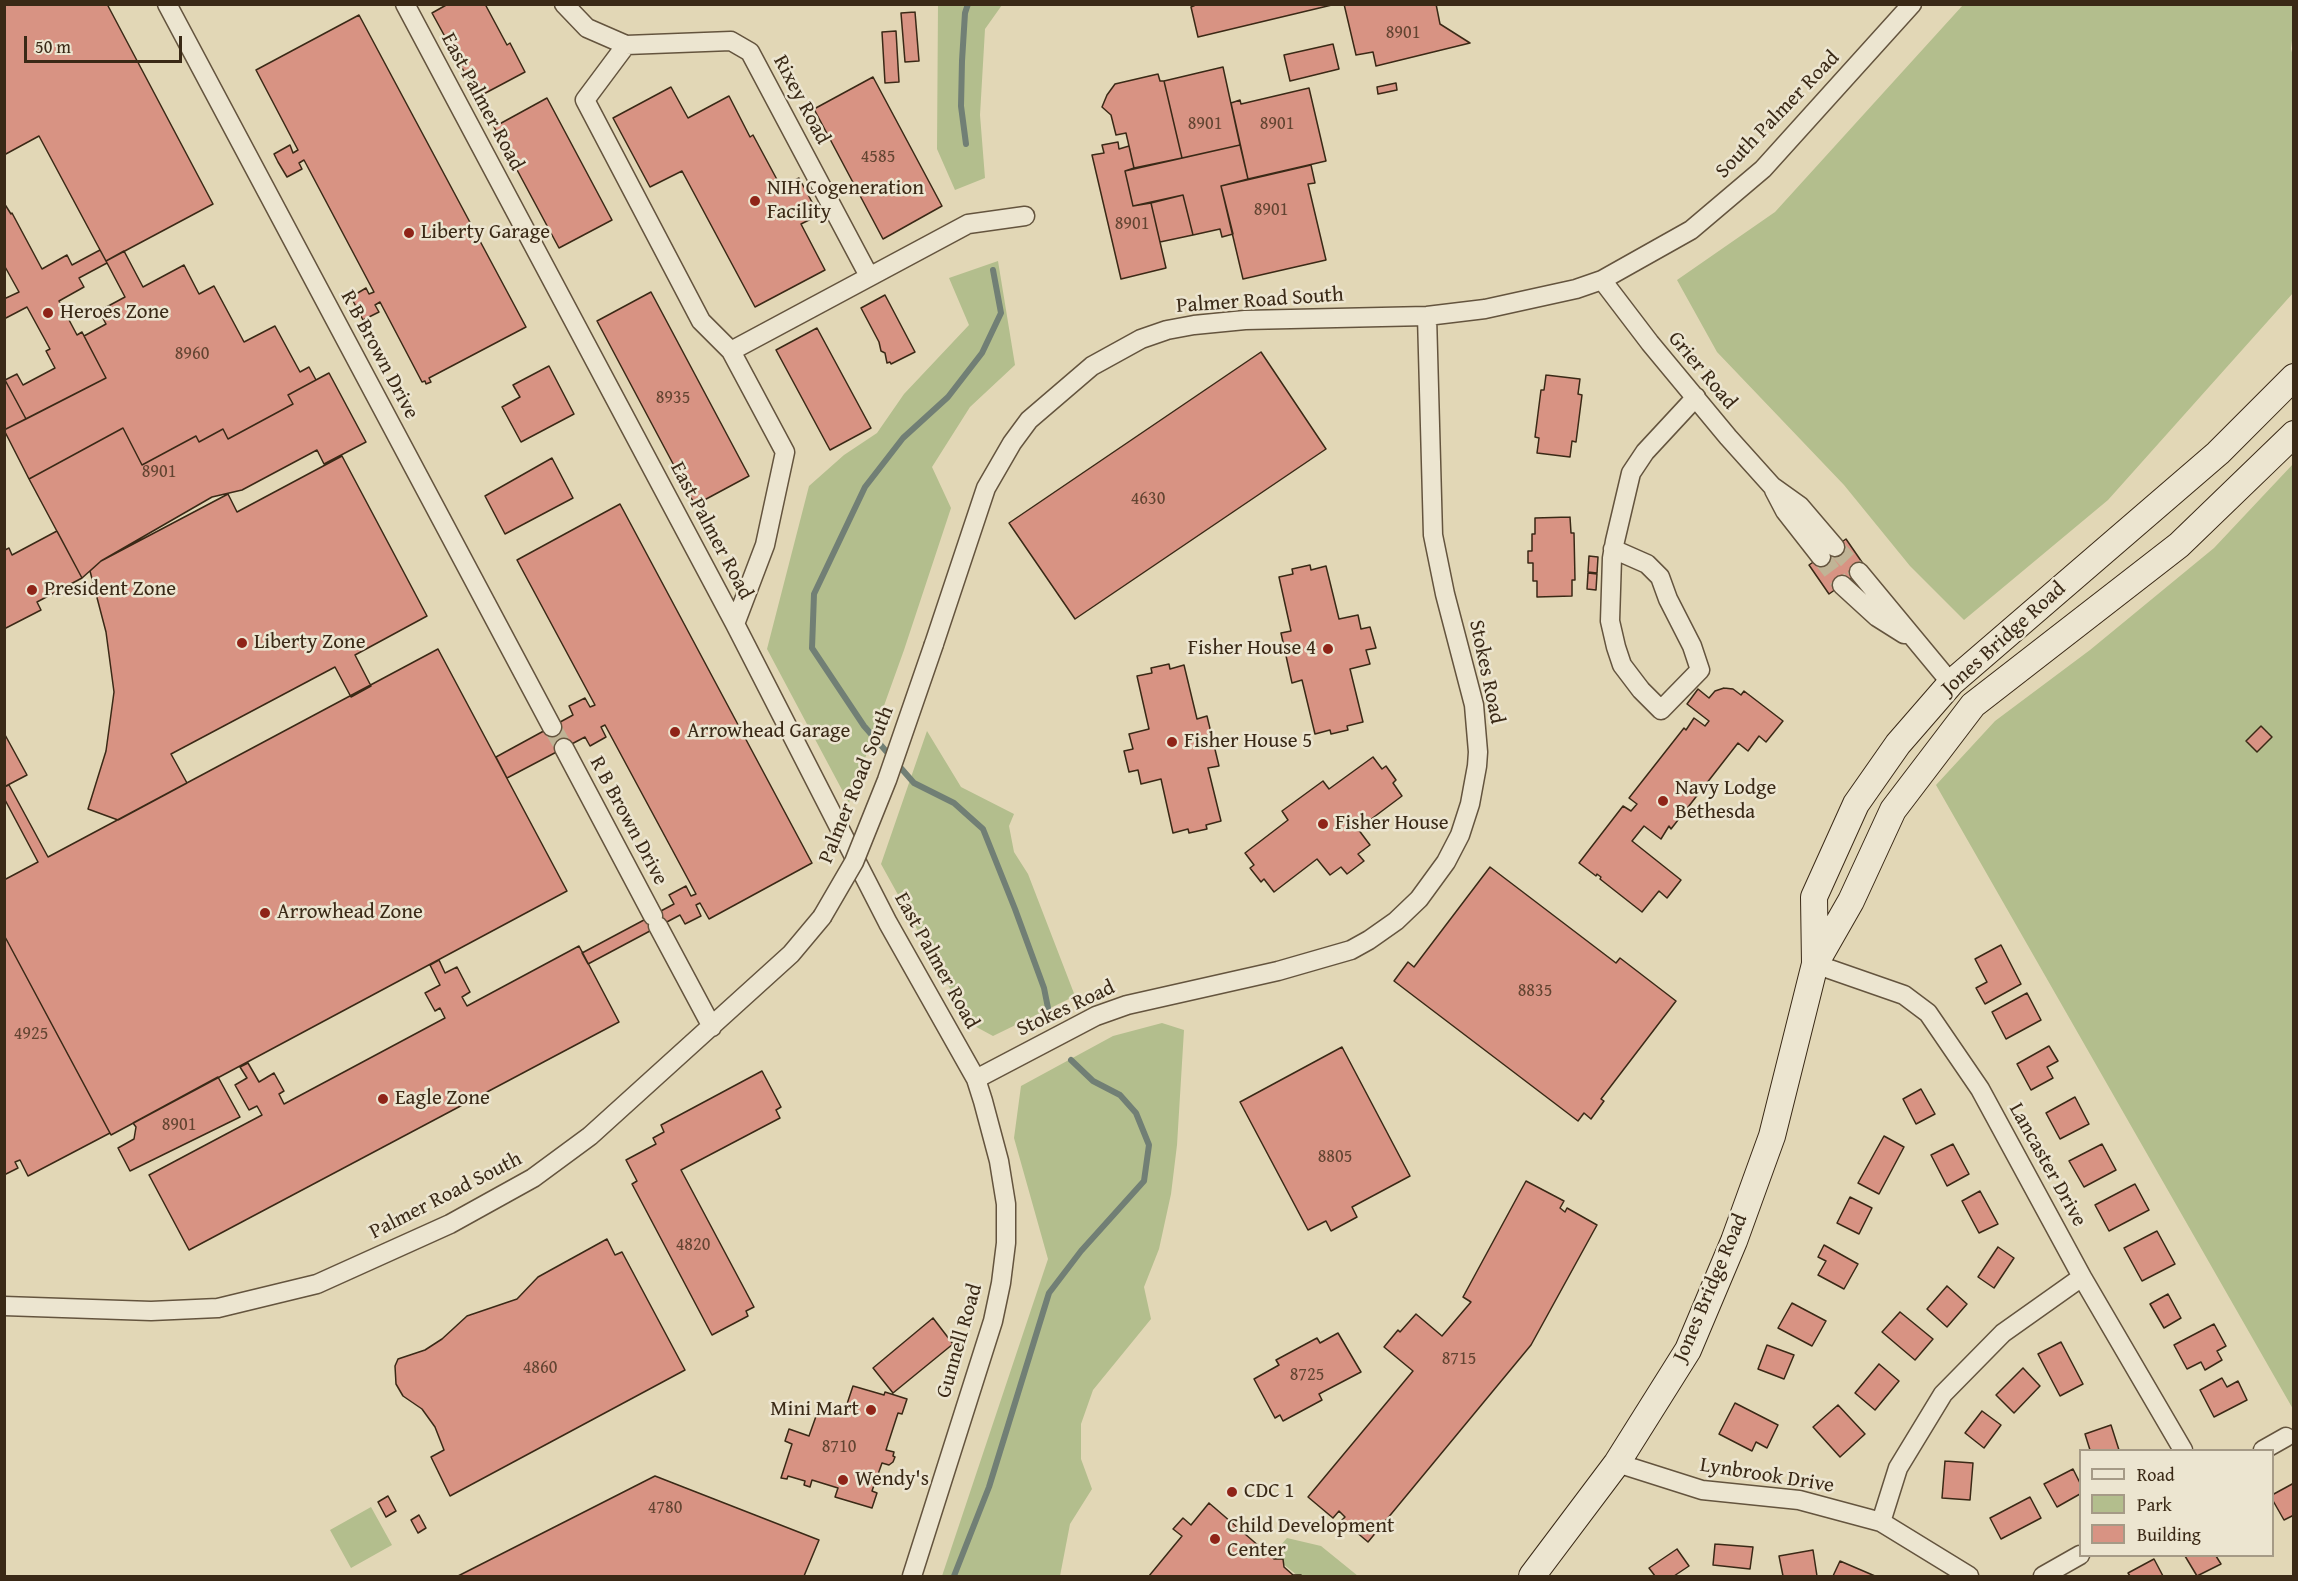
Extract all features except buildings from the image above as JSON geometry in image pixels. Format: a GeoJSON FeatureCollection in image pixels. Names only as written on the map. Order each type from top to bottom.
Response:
{"type":"FeatureCollection","features":[{"type":"Feature","properties":{"kind":"main road","name":"Jones Bridge Road"},"geometry":{"type":"LineString","coordinates":[[1532,1576],[1617,1463],[1688,1350],[1734,1241],[1772,1136],[1815,964],[1814,897],[1856,804],[1898,744],[1952,683],[2218,453],[2294,377]]}},
{"type":"Feature","properties":{"kind":"main road","name":"Jones Bridge Road"},"geometry":{"type":"LineString","coordinates":[[1815,964],[1851,901],[1893,810],[1973,705],[2179,545],[2294,434]]}},
{"type":"Feature","properties":{"kind":"main road"},"geometry":{"type":"LineString","coordinates":[[1952,683],[1973,705]]}},
{"type":"Feature","properties":{"kind":"street","name":"R B Brown Drive"},"geometry":{"type":"LineString","coordinates":[[167,4],[552,727]]}},
{"type":"Feature","properties":{"kind":"street","name":"East Palmer Road"},"geometry":{"type":"LineString","coordinates":[[405,4],[735,624],[888,923],[975,1079]]}},
{"type":"Feature","properties":{"kind":"street"},"geometry":{"type":"LineString","coordinates":[[564,4],[587,28],[626,45],[585,100],[701,321],[732,351],[785,452],[765,545],[735,624]]}},
{"type":"Feature","properties":{"kind":"street","name":"South Palmer Road"},"geometry":{"type":"LineString","coordinates":[[1602,280],[1691,230],[1763,169],[1912,4]]}},
{"type":"Feature","properties":{"kind":"street","name":"Rixey Road"},"geometry":{"type":"LineString","coordinates":[[626,45],[730,41],[750,52],[869,276]]}},
{"type":"Feature","properties":{"kind":"street"},"geometry":{"type":"LineString","coordinates":[[732,351],[968,224],[1025,216]]}},
{"type":"Feature","properties":{"kind":"street","name":"Palmer Road South"},"geometry":{"type":"LineString","coordinates":[[4,1306],[152,1311],[218,1308],[317,1284],[450,1224],[533,1178],[590,1136],[791,954],[822,917],[854,862],[887,780],[986,488],[1012,443],[1029,420],[1092,366],[1120,349],[1167,330],[1194,325],[1245,320],[1427,316],[1518,303],[1576,290],[1602,280]]}},
{"type":"Feature","properties":{"kind":"street","name":"Grier Road"},"geometry":{"type":"LineString","coordinates":[[1602,280],[1650,343],[1772,486],[1800,506],[1828,552]]}},
{"type":"Feature","properties":{"kind":"street","name":"Stokes Road"},"geometry":{"type":"LineString","coordinates":[[975,1079],[1096,1016],[1127,1005],[1278,972],[1351,950],[1396,921],[1419,899],[1446,862],[1460,835],[1470,804],[1478,752],[1474,705],[1445,594],[1433,535],[1427,316]]}},
{"type":"Feature","properties":{"kind":"street"},"geometry":{"type":"LineString","coordinates":[[1613,549],[1647,564],[1660,576],[1668,599],[1692,646],[1700,670],[1661,710],[1641,690],[1622,665],[1616,647],[1610,621],[1613,549],[1631,473],[1652,445],[1695,397]]}},
{"type":"Feature","properties":{"kind":"street"},"geometry":{"type":"LineString","coordinates":[[1859,572],[1952,683]]}},
{"type":"Feature","properties":{"kind":"street"},"geometry":{"type":"LineString","coordinates":[[1842,585],[1877,617],[1918,643]]}},
{"type":"Feature","properties":{"kind":"street","name":"R B Brown Drive"},"geometry":{"type":"LineString","coordinates":[[564,748],[712,1027]]}},
{"type":"Feature","properties":{"kind":"street","name":"Lancaster Drive"},"geometry":{"type":"LineString","coordinates":[[1815,964],[1904,994],[1928,1012],[1980,1089],[2082,1277],[2182,1449]]}},
{"type":"Feature","properties":{"kind":"street","name":"Gunnell Road"},"geometry":{"type":"LineString","coordinates":[[912,1576],[993,1322],[1004,1253],[1006,1204],[999,1161],[975,1079]]}},
{"type":"Feature","properties":{"kind":"street"},"geometry":{"type":"LineString","coordinates":[[1881,1522],[1898,1468],[1943,1394],[2003,1333],[2082,1277]]}},
{"type":"Feature","properties":{"kind":"street"},"geometry":{"type":"LineString","coordinates":[[2265,1449],[2286,1437]]}},
{"type":"Feature","properties":{"kind":"street","name":"Lynbrook Drive"},"geometry":{"type":"LineString","coordinates":[[1617,1463],[1702,1490],[1798,1500],[1881,1522],[1969,1576]]}},
{"type":"Feature","properties":{"kind":"street"},"geometry":{"type":"LineString","coordinates":[[2043,1576],[2079,1556]]}},
{"type":"Feature","properties":{"kind":"green space"},"geometry":{"type":"Polygon","coordinates":[[[938,5],[1002,5],[985,29],[980,115],[985,178],[955,190],[937,149],[938,5]]]}},
{"type":"Feature","properties":{"kind":"green space"},"geometry":{"type":"Polygon","coordinates":[[[1963,5],[2294,5],[2291,49],[2294,59],[2293,293],[2108,500],[1964,620],[1910,566],[1844,485],[1717,352],[1677,280],[1775,212],[1963,5]]]}},
{"type":"Feature","properties":{"kind":"green space"},"geometry":{"type":"Polygon","coordinates":[[[998,261],[1015,365],[970,407],[932,467],[951,508],[904,650],[849,803],[767,649],[809,486],[844,455],[877,433],[904,394],[969,325],[949,278],[998,261]]]}},
{"type":"Feature","properties":{"kind":"green space"},"geometry":{"type":"Polygon","coordinates":[[[2293,464],[2293,1409],[1936,785],[1995,721],[2090,650],[2214,548],[2293,464]]]}},
{"type":"Feature","properties":{"kind":"green space"},"geometry":{"type":"Polygon","coordinates":[[[927,731],[961,787],[1014,814],[1009,826],[1014,852],[1028,874],[1075,996],[993,1036],[969,1023],[881,864],[927,731]]]}},
{"type":"Feature","properties":{"kind":"green space"},"geometry":{"type":"Polygon","coordinates":[[[1162,1023],[1184,1030],[1177,1145],[1171,1194],[1159,1249],[1144,1287],[1151,1319],[1093,1390],[1081,1424],[1081,1459],[1092,1489],[1070,1524],[1060,1576],[942,1576],[1048,1259],[1014,1138],[1021,1086],[1113,1036],[1162,1023]]]}},
{"type":"Feature","properties":{"kind":"green space"},"geometry":{"type":"Polygon","coordinates":[[[371,1507],[392,1545],[351,1568],[330,1530],[371,1507]]]}},
{"type":"Feature","properties":{"kind":"green space"},"geometry":{"type":"Polygon","coordinates":[[[1287,1538],[1321,1546],[1358,1576],[1298,1576],[1272,1555],[1287,1538]]]}},
{"type":"Feature","properties":{"kind":"waterway"},"geometry":{"type":"LineString","coordinates":[[966,144],[961,106],[965,13],[968,4]]}},
{"type":"Feature","properties":{"kind":"waterway"},"geometry":{"type":"LineString","coordinates":[[993,270],[1001,313],[982,353],[948,397],[903,438],[865,487],[814,594],[812,648],[864,726],[914,783],[954,803],[983,829],[1044,988],[1048,1008]]}},
{"type":"Feature","properties":{"kind":"waterway"},"geometry":{"type":"LineString","coordinates":[[954,1576],[989,1487],[1049,1293],[1081,1251],[1144,1181],[1149,1145],[1136,1113],[1120,1095],[1093,1081],[1071,1060]]}},
{"type":"Feature","properties":{"kind":"tunnel"},"geometry":{"type":"LineString","coordinates":[[1835,547],[1859,572]]}},
{"type":"Feature","properties":{"kind":"tunnel"},"geometry":{"type":"LineString","coordinates":[[1821,557],[1842,585]]}},
{"type":"Feature","properties":{"kind":"tunnel"},"geometry":{"type":"LineString","coordinates":[[552,727],[564,748]]}},
{"type":"Feature","properties":{"kind":"place","name":"NIH Cogeneration Facility"},"geometry":{"type":"Point","coordinates":[755,201]}},
{"type":"Feature","properties":{"kind":"place","name":"Liberty Garage"},"geometry":{"type":"Point","coordinates":[409,233]}},
{"type":"Feature","properties":{"kind":"place","name":"Heroes Zone"},"geometry":{"type":"Point","coordinates":[48,313]}},
{"type":"Feature","properties":{"kind":"place","name":"President Zone"},"geometry":{"type":"Point","coordinates":[32,590]}},
{"type":"Feature","properties":{"kind":"place","name":"Liberty Zone"},"geometry":{"type":"Point","coordinates":[242,643]}},
{"type":"Feature","properties":{"kind":"place","name":"Fisher House 4"},"geometry":{"type":"Point","coordinates":[1328,649]}},
{"type":"Feature","properties":{"kind":"place","name":"Arrowhead Garage"},"geometry":{"type":"Point","coordinates":[675,732]}},
{"type":"Feature","properties":{"kind":"place","name":"Fisher House 5"},"geometry":{"type":"Point","coordinates":[1172,742]}},
{"type":"Feature","properties":{"kind":"place","name":"Navy Lodge Bethesda"},"geometry":{"type":"Point","coordinates":[1663,801]}},
{"type":"Feature","properties":{"kind":"place","name":"Fisher House"},"geometry":{"type":"Point","coordinates":[1323,824]}},
{"type":"Feature","properties":{"kind":"place","name":"Arrowhead Zone"},"geometry":{"type":"Point","coordinates":[265,913]}},
{"type":"Feature","properties":{"kind":"place","name":"Eagle Zone"},"geometry":{"type":"Point","coordinates":[383,1099]}},
{"type":"Feature","properties":{"kind":"place","name":"Mini Mart"},"geometry":{"type":"Point","coordinates":[871,1410]}},
{"type":"Feature","properties":{"kind":"place","name":"Wendy's"},"geometry":{"type":"Point","coordinates":[843,1480]}},
{"type":"Feature","properties":{"kind":"place","name":"CDC 1"},"geometry":{"type":"Point","coordinates":[1232,1492]}},
{"type":"Feature","properties":{"kind":"place","name":"Child Development Center"},"geometry":{"type":"Point","coordinates":[1215,1539]}}]}
